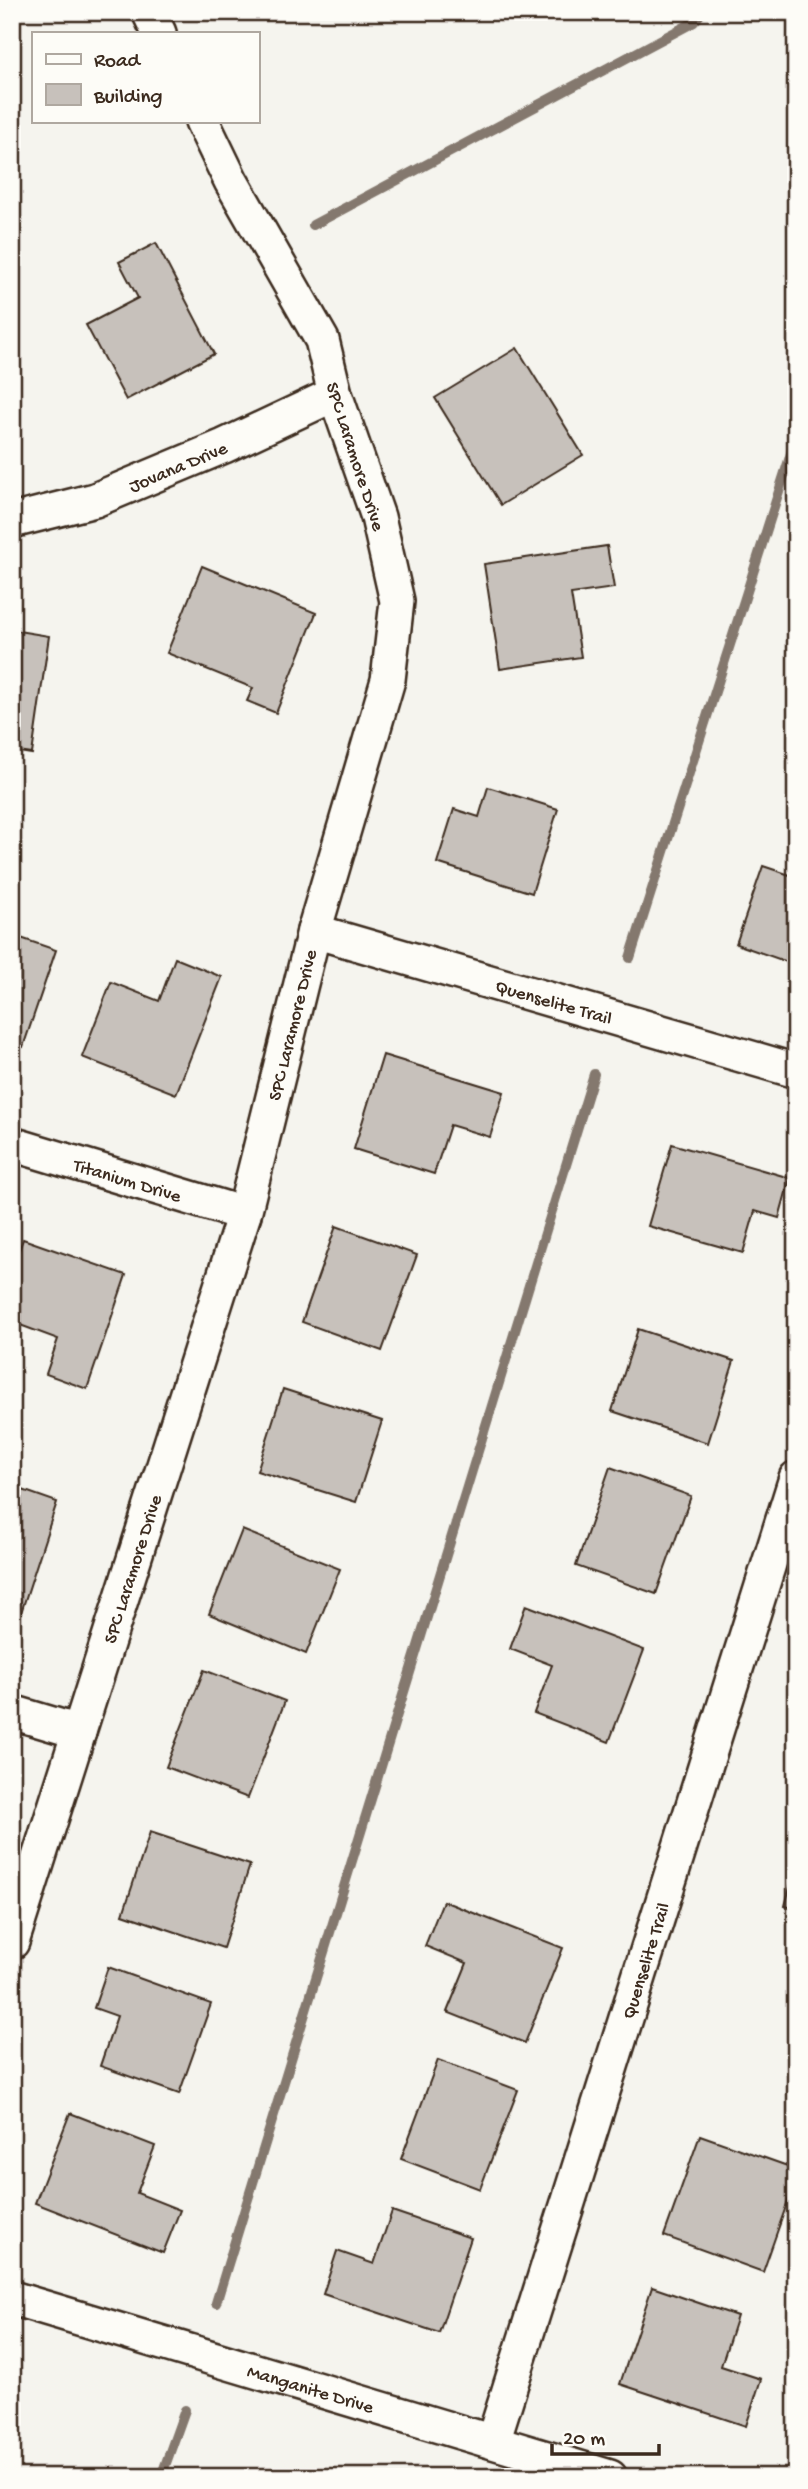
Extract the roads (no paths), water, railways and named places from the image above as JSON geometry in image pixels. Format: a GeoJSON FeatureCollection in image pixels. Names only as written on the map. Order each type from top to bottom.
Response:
{"type":"FeatureCollection","features":[{"type":"Feature","properties":{"kind":"street"},"geometry":{"type":"LineString","coordinates":[[149,12],[159,32]]}},
{"type":"Feature","properties":{"kind":"street","name":"SPC Laramore Drive"},"geometry":{"type":"LineString","coordinates":[[12,1942],[244,1214],[314,931],[388,680],[397,601],[378,517],[335,394],[322,340],[231,181],[202,122]]}},
{"type":"Feature","properties":{"kind":"street","name":"Jovana Drive"},"geometry":{"type":"LineString","coordinates":[[12,521],[96,500],[224,446],[335,394]]}},
{"type":"Feature","properties":{"kind":"street","name":"Quenselite Trail"},"geometry":{"type":"LineString","coordinates":[[314,931],[796,1071]]}},
{"type":"Feature","properties":{"kind":"street","name":"Titanium Drive"},"geometry":{"type":"LineString","coordinates":[[12,1144],[244,1214]]}},
{"type":"Feature","properties":{"kind":"street","name":"Quenselite Trail"},"geometry":{"type":"LineString","coordinates":[[493,2441],[796,1478]]}},
{"type":"Feature","properties":{"kind":"street"},"geometry":{"type":"LineString","coordinates":[[12,1712],[79,1732]]}},
{"type":"Feature","properties":{"kind":"street","name":"Manganite Drive"},"geometry":{"type":"LineString","coordinates":[[12,2298],[610,2477]]}},
{"type":"Feature","properties":{"kind":"waterway"},"geometry":{"type":"LineString","coordinates":[[313,225],[694,22],[702,12]]}},
{"type":"Feature","properties":{"kind":"waterway"},"geometry":{"type":"LineString","coordinates":[[630,958],[796,438]]}},
{"type":"Feature","properties":{"kind":"waterway"},"geometry":{"type":"LineString","coordinates":[[216,2303],[594,1074]]}},
{"type":"Feature","properties":{"kind":"waterway"},"geometry":{"type":"LineString","coordinates":[[161,2477],[185,2410]]}}]}
